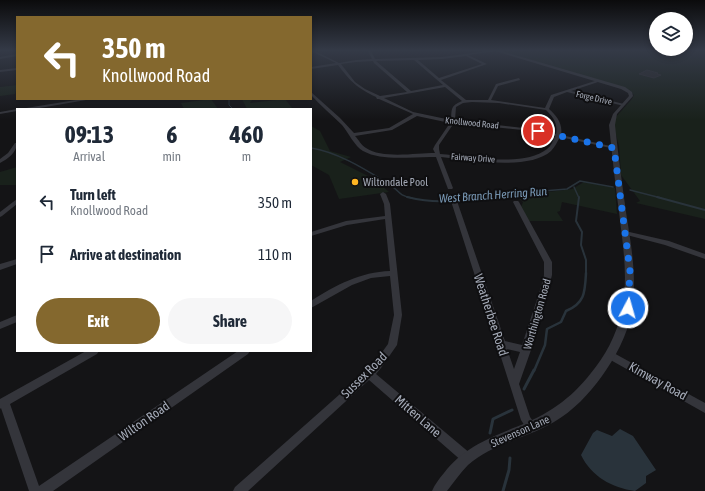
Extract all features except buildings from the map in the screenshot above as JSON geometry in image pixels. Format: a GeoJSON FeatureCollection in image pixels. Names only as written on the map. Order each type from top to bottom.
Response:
{"type":"FeatureCollection","features":[{"type":"Feature","properties":{"kind":"street","name":"Knollwood Road"},"geometry":{"type":"LineString","coordinates":[[346,74],[356,85],[378,98],[417,114],[453,121],[521,128],[614,148]]}},
{"type":"Feature","properties":{"kind":"street"},"geometry":{"type":"LineString","coordinates":[[390,74],[410,92]]}},
{"type":"Feature","properties":{"kind":"street"},"geometry":{"type":"LineString","coordinates":[[434,74],[440,79],[444,86],[466,102]]}},
{"type":"Feature","properties":{"kind":"street"},"geometry":{"type":"LineString","coordinates":[[440,79],[455,74]]}},
{"type":"Feature","properties":{"kind":"street","name":"Stevenson Lane"},"geometry":{"type":"LineString","coordinates":[[438,491],[467,458],[484,447],[532,427],[553,416],[568,405],[592,381],[610,355],[624,324],[629,299],[630,271],[614,148],[613,119],[623,104],[631,96],[629,91],[573,74]]}},
{"type":"Feature","properties":{"kind":"street"},"geometry":{"type":"LineString","coordinates":[[488,100],[497,85],[519,78]]}},
{"type":"Feature","properties":{"kind":"street"},"geometry":{"type":"LineString","coordinates":[[547,109],[552,96],[597,81]]}},
{"type":"Feature","properties":{"kind":"street"},"geometry":{"type":"LineString","coordinates":[[378,98],[444,86]]}},
{"type":"Feature","properties":{"kind":"street","name":"Forge Drive"},"geometry":{"type":"LineString","coordinates":[[566,91],[623,104]]}},
{"type":"Feature","properties":{"kind":"street","name":"Fairway Drive"},"geometry":{"type":"LineString","coordinates":[[312,94],[339,119],[353,135],[361,148],[375,153],[438,155],[506,160],[528,159],[547,152],[558,136]]}},
{"type":"Feature","properties":{"kind":"street"},"geometry":{"type":"LineString","coordinates":[[34,108],[78,100]]}},
{"type":"Feature","properties":{"kind":"street"},"geometry":{"type":"LineString","coordinates":[[450,188],[438,155],[437,145],[453,121],[454,107],[466,102],[488,100],[547,109],[557,117],[559,126],[558,136]]}},
{"type":"Feature","properties":{"kind":"street"},"geometry":{"type":"LineString","coordinates":[[0,113],[16,110]]}},
{"type":"Feature","properties":{"kind":"street"},"geometry":{"type":"LineString","coordinates":[[353,135],[390,129],[417,114]]}},
{"type":"Feature","properties":{"kind":"street"},"geometry":{"type":"LineString","coordinates":[[0,161],[10,154],[16,145]]}},
{"type":"Feature","properties":{"kind":"street","name":"Sussex Road"},"geometry":{"type":"LineString","coordinates":[[239,491],[369,374],[378,365],[392,345],[396,333],[398,315],[387,204],[383,194]]}},
{"type":"Feature","properties":{"kind":"street"},"geometry":{"type":"LineString","coordinates":[[0,215],[16,201]]}},
{"type":"Feature","properties":{"kind":"street","name":"Weatherbee Road"},"geometry":{"type":"LineString","coordinates":[[454,201],[526,420],[532,427]]}},
{"type":"Feature","properties":{"kind":"street","name":"Worthington Road"},"geometry":{"type":"LineString","coordinates":[[514,385],[548,275],[548,262],[516,202]]}},
{"type":"Feature","properties":{"kind":"street"},"geometry":{"type":"LineString","coordinates":[[312,234],[346,223],[388,217]]}},
{"type":"Feature","properties":{"kind":"street"},"geometry":{"type":"LineString","coordinates":[[625,233],[666,243],[705,257]]}},
{"type":"Feature","properties":{"kind":"street"},"geometry":{"type":"LineString","coordinates":[[0,267],[16,261]]}},
{"type":"Feature","properties":{"kind":"street"},"geometry":{"type":"LineString","coordinates":[[312,304],[338,287],[359,278],[394,273]]}},
{"type":"Feature","properties":{"kind":"street"},"geometry":{"type":"LineString","coordinates":[[0,326],[16,318]]}},
{"type":"Feature","properties":{"kind":"street"},"geometry":{"type":"LineString","coordinates":[[501,344],[526,350]]}},
{"type":"Feature","properties":{"kind":"street"},"geometry":{"type":"LineString","coordinates":[[35,491],[2,403],[92,352]]}},
{"type":"Feature","properties":{"kind":"street","name":"Wilton Road"},"geometry":{"type":"LineString","coordinates":[[43,491],[244,352]]}},
{"type":"Feature","properties":{"kind":"street","name":"Kimway Road"},"geometry":{"type":"LineString","coordinates":[[610,355],[705,408]]}},
{"type":"Feature","properties":{"kind":"street","name":"Mitten Lane"},"geometry":{"type":"LineString","coordinates":[[369,374],[467,458]]}},
{"type":"Feature","properties":{"kind":"shaded area"},"geometry":{"type":"Polygon","coordinates":[[[576,74],[705,74],[705,219],[636,203],[640,201],[621,175],[619,146],[615,131],[615,118],[634,95],[627,89],[576,74]]]}},
{"type":"Feature","properties":{"kind":"shaded area"},"geometry":{"type":"Polygon","coordinates":[[[16,85],[15,94],[0,96],[0,87],[16,85]]]}},
{"type":"Feature","properties":{"kind":"shaded area"},"geometry":{"type":"Polygon","coordinates":[[[212,100],[217,108],[184,108],[181,103],[212,100]]]}},
{"type":"Feature","properties":{"kind":"shaded area"},"geometry":{"type":"Polygon","coordinates":[[[242,100],[252,100],[250,103],[286,100],[292,108],[246,108],[242,100]]]}},
{"type":"Feature","properties":{"kind":"shaded area","name":"Wiltondale Pool"},"geometry":{"type":"Polygon","coordinates":[[[312,127],[320,131],[330,151],[351,157],[340,162],[374,179],[389,192],[339,199],[329,175],[312,166],[312,127]]]}},
{"type":"Feature","properties":{"kind":"shaded area"},"geometry":{"type":"Polygon","coordinates":[[[16,167],[16,185],[0,185],[0,172],[16,167]]]}},
{"type":"Feature","properties":{"kind":"shaded area"},"geometry":{"type":"Polygon","coordinates":[[[584,182],[615,188],[617,214],[562,202],[560,211],[557,212],[563,221],[529,221],[521,207],[523,202],[516,196],[572,189],[584,182]]]}},
{"type":"Feature","properties":{"kind":"shaded area"},"geometry":{"type":"Polygon","coordinates":[[[620,429],[633,436],[656,470],[646,476],[646,483],[635,491],[618,487],[603,480],[590,469],[581,455],[593,433],[597,430],[612,436],[620,429]]]}},
{"type":"Feature","properties":{"kind":"waterway","name":"West Branch Herring Run"},"geometry":{"type":"LineString","coordinates":[[229,100],[229,105],[232,108]]}},
{"type":"Feature","properties":{"kind":"waterway","name":"West Branch Herring Run"},"geometry":{"type":"LineString","coordinates":[[312,148],[331,153],[352,162],[393,186],[401,194],[407,197]]}},
{"type":"Feature","properties":{"kind":"waterway","name":"West Branch Herring Run"},"geometry":{"type":"LineString","coordinates":[[462,198],[567,189],[580,181],[613,187]]}},
{"type":"Feature","properties":{"kind":"waterway"},"geometry":{"type":"LineString","coordinates":[[574,187],[579,198]]}},
{"type":"Feature","properties":{"kind":"waterway","name":"West Branch Herring Run"},"geometry":{"type":"LineString","coordinates":[[630,190],[661,198]]}},
{"type":"Feature","properties":{"kind":"waterway","name":"West Branch Herring Run"},"geometry":{"type":"LineString","coordinates":[[407,197],[412,198]]}},
{"type":"Feature","properties":{"kind":"waterway","name":"West Branch Herring Run"},"geometry":{"type":"LineString","coordinates":[[407,197],[428,201],[451,201],[464,197]]}},
{"type":"Feature","properties":{"kind":"waterway","name":"West Branch Herring Run"},"geometry":{"type":"LineString","coordinates":[[657,197],[705,210]]}},
{"type":"Feature","properties":{"kind":"waterway"},"geometry":{"type":"LineString","coordinates":[[579,198],[576,221],[582,232],[581,245],[586,260],[586,273]]}},
{"type":"Feature","properties":{"kind":"waterway"},"geometry":{"type":"LineString","coordinates":[[534,371],[545,345],[547,329],[561,322],[566,311],[577,304],[583,296],[586,273]]}},
{"type":"Feature","properties":{"kind":"waterway"},"geometry":{"type":"LineString","coordinates":[[524,389],[534,370]]}},
{"type":"Feature","properties":{"kind":"waterway"},"geometry":{"type":"LineString","coordinates":[[490,433],[493,419],[512,410]]}},
{"type":"Feature","properties":{"kind":"waterway"},"geometry":{"type":"LineString","coordinates":[[503,491],[509,470],[510,458]]}},
{"type":"Feature","properties":{"kind":"place","name":"Wiltondale Pool"},"geometry":{"type":"Point","coordinates":[355,182]}},
{"type":"Feature","properties":{"kind":"route"},"geometry":{"type":"LineString","coordinates":[[538,131],[614,148],[630,271],[628,308]]}}]}
